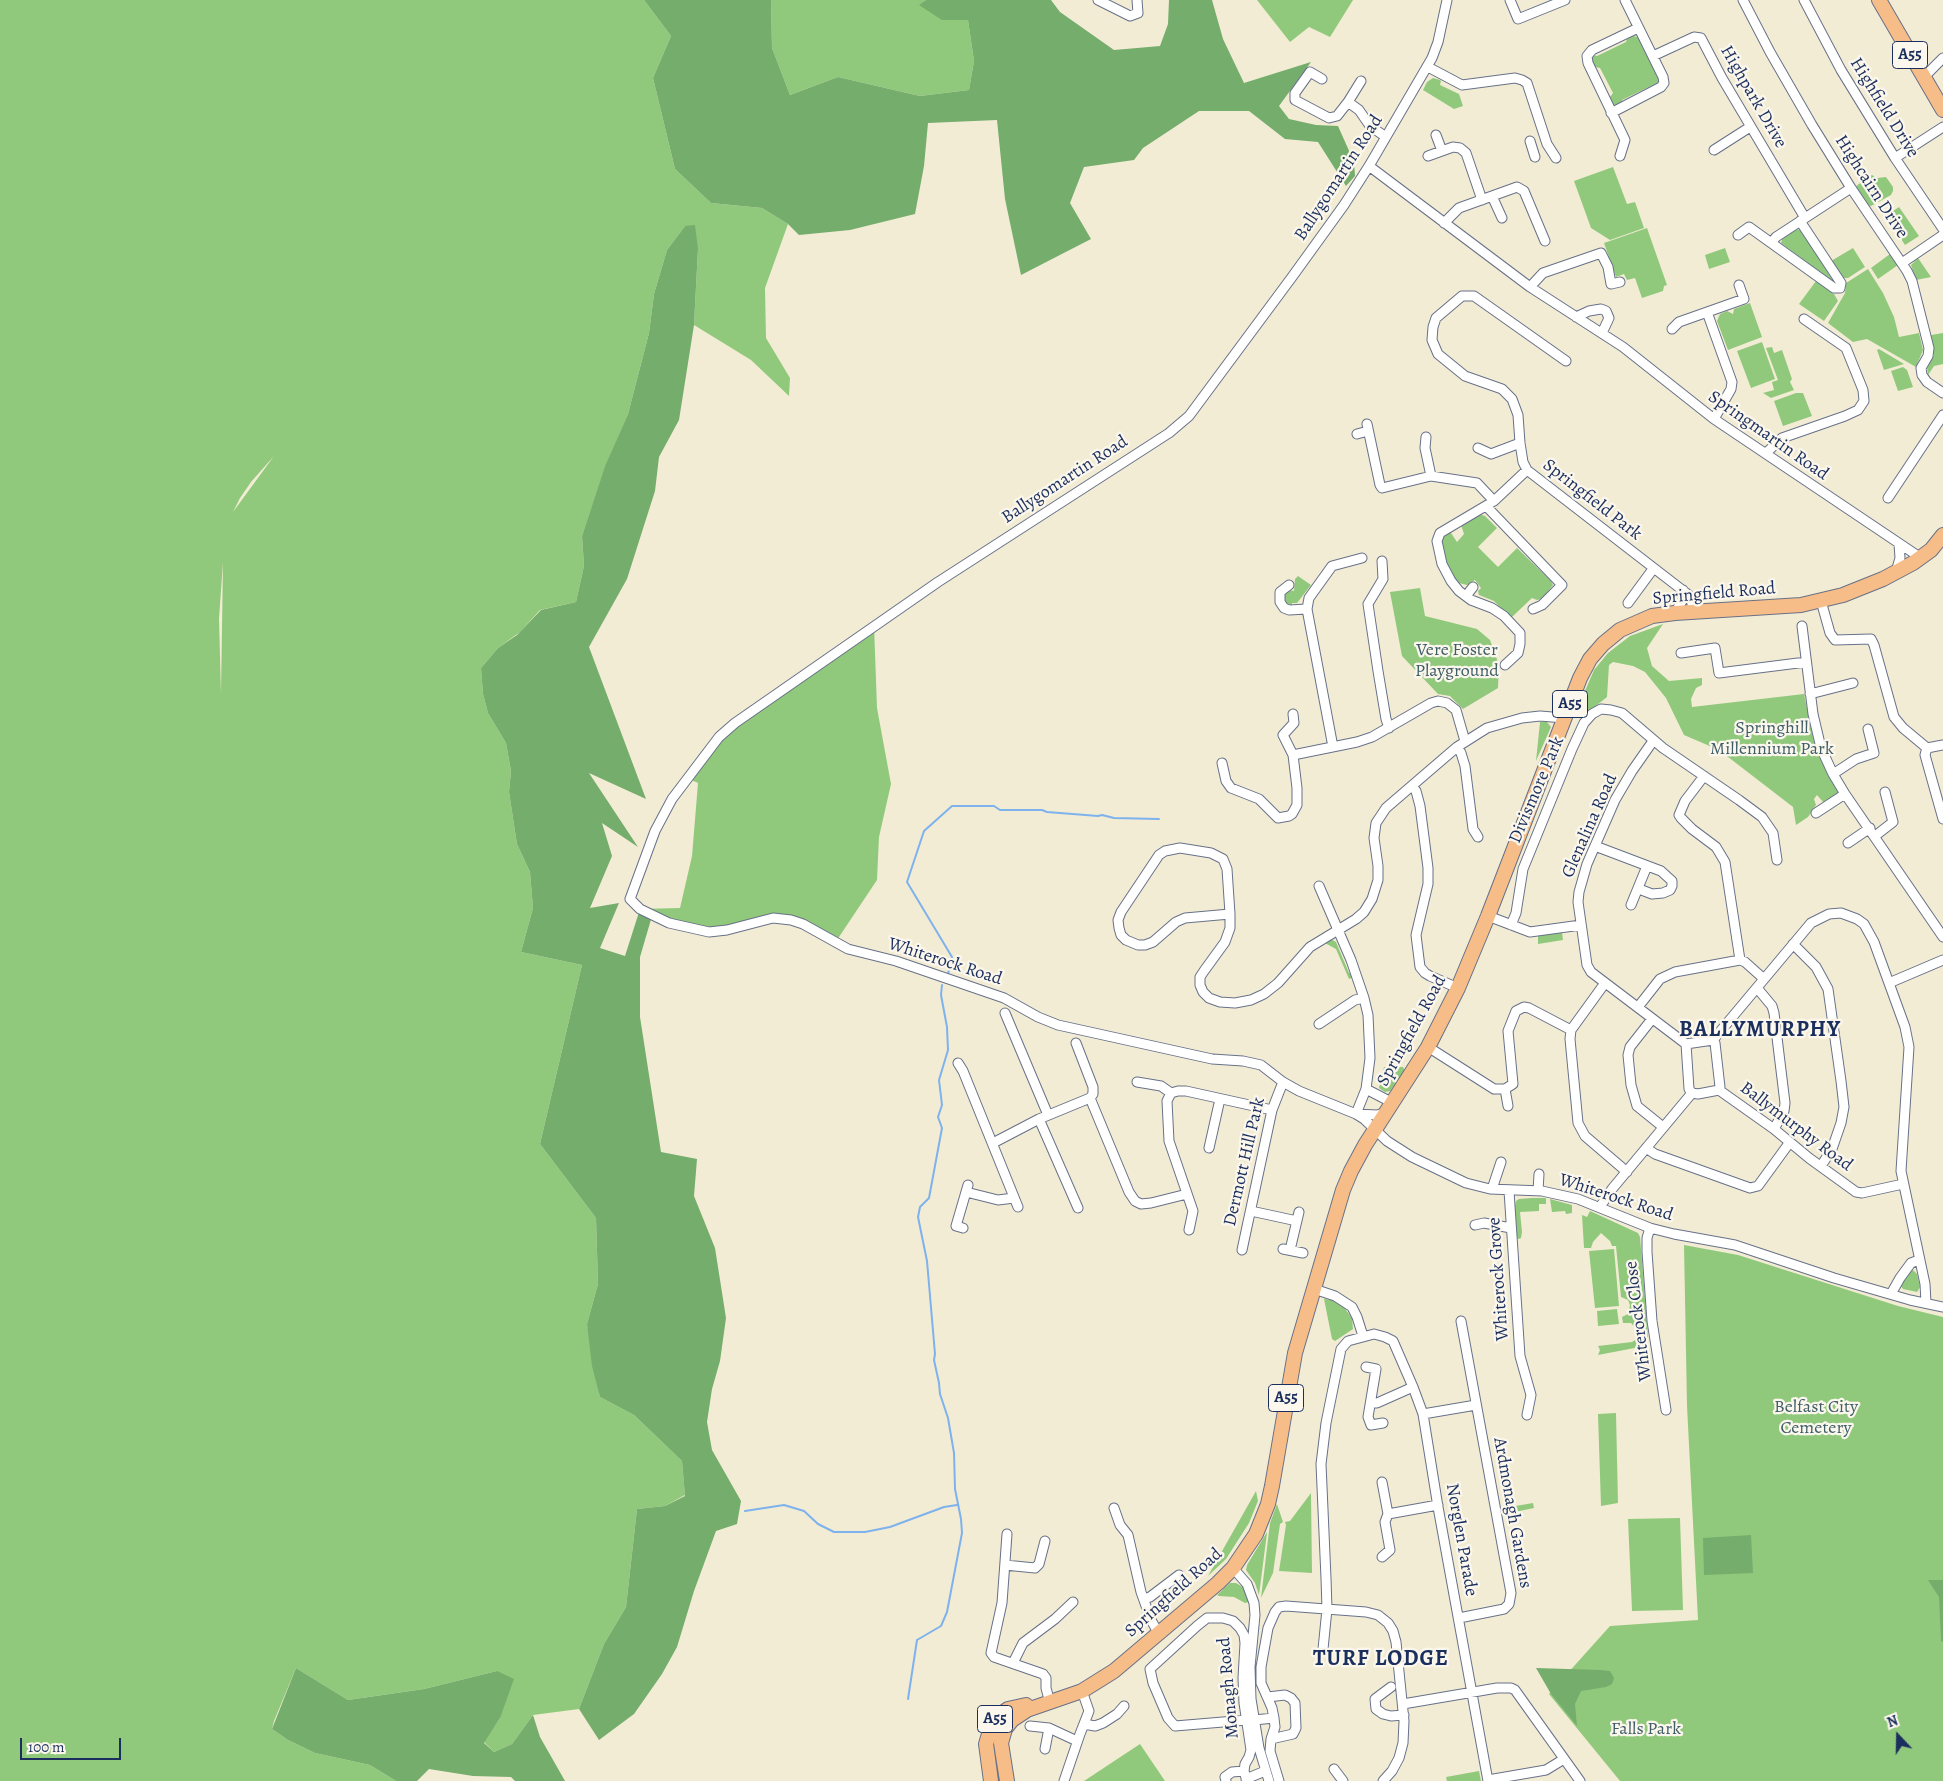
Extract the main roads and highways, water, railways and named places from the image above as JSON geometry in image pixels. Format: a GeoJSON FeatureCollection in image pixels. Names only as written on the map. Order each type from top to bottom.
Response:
{"type":"FeatureCollection","features":[{"type":"Feature","properties":{"kind":"highway","name":"A55"},"geometry":{"type":"LineString","coordinates":[[1879,0],[1943,110]]}},
{"type":"Feature","properties":{"kind":"highway","name":"Springfield Road"},"geometry":{"type":"LineString","coordinates":[[1048,1704],[1082,1691],[1114,1671],[1218,1583],[1233,1568],[1256,1534],[1268,1504],[1295,1353],[1343,1190],[1358,1158],[1428,1047],[1458,988],[1585,668],[1603,644],[1620,630],[1652,616],[1792,606],[1821,601],[1855,591],[1896,573],[1920,558],[1931,550],[1943,535]]}},
{"type":"Feature","properties":{"kind":"highway","name":"A55"},"geometry":{"type":"LineString","coordinates":[[991,1781],[986,1744],[989,1731],[996,1718],[1008,1709],[1016,1706],[1048,1704]]}},
{"type":"Feature","properties":{"kind":"highway","name":"A55"},"geometry":{"type":"LineString","coordinates":[[1006,1781],[1001,1748],[1005,1730],[1017,1715],[1048,1704]]}},
{"type":"Feature","properties":{"kind":"waterway"},"geometry":{"type":"LineString","coordinates":[[948,974],[952,957],[907,882],[924,831],[952,806],[994,806],[1000,810],[1042,810],[1047,812],[1102,815],[1114,818],[1159,819]]}},
{"type":"Feature","properties":{"kind":"waterway"},"geometry":{"type":"LineString","coordinates":[[908,1699],[917,1640],[941,1626],[947,1612],[962,1533],[955,1489],[954,1453],[934,1360],[927,1261],[918,1217],[920,1207],[929,1198],[942,1128],[938,1117],[942,1105],[939,1080],[948,1050],[947,1027],[941,995],[942,985]]}},
{"type":"Feature","properties":{"kind":"waterway"},"geometry":{"type":"LineString","coordinates":[[745,1511],[784,1505],[804,1511],[818,1524],[834,1532],[865,1532],[890,1527],[944,1507],[957,1505]]}},
{"type":"Feature","properties":{"kind":"district","name":"BALLYMURPHY"},"geometry":{"type":"Point","coordinates":[1760,1031]}},
{"type":"Feature","properties":{"kind":"district","name":"TURF LODGE"},"geometry":{"type":"Point","coordinates":[1381,1660]}},
{"type":"Feature","properties":{"kind":"park label","name":"Vere Foster Playground"},"geometry":{"type":"Point","coordinates":[1457,661]}},
{"type":"Feature","properties":{"kind":"park label","name":"Springhill Millennium Park"},"geometry":{"type":"Point","coordinates":[1772,740]}},
{"type":"Feature","properties":{"kind":"park label","name":"Belfast City Cemetery"},"geometry":{"type":"Point","coordinates":[1816,1418]}},
{"type":"Feature","properties":{"kind":"park label","name":"Falls Park"},"geometry":{"type":"Point","coordinates":[1646,1730]}}]}
